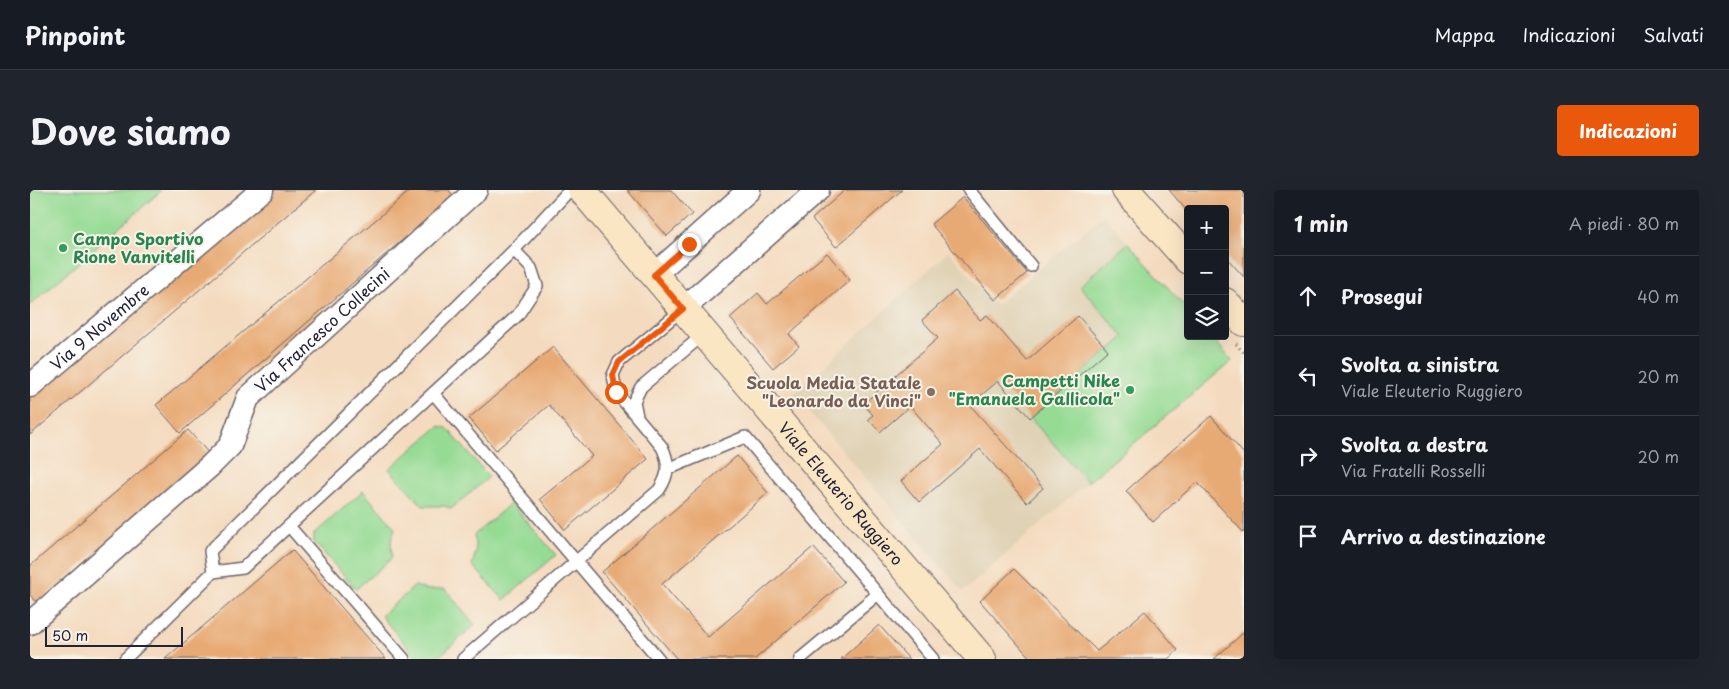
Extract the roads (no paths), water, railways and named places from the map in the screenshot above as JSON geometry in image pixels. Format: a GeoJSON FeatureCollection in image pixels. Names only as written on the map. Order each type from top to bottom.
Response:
{"type":"FeatureCollection","features":[{"type":"Feature","properties":{"kind":"street","name":"Via 9 Novembre"},"geometry":{"type":"LineString","coordinates":[[30,386],[262,190]]}},
{"type":"Feature","properties":{"kind":"street","name":"Via Francesco Collecini"},"geometry":{"type":"LineString","coordinates":[[30,623],[210,466],[230,446],[248,398],[476,190]]}},
{"type":"Feature","properties":{"kind":"street"},"geometry":{"type":"LineString","coordinates":[[654,275],[749,190]]}},
{"type":"Feature","properties":{"kind":"street"},"geometry":{"type":"LineString","coordinates":[[683,309],[818,190]]}},
{"type":"Feature","properties":{"kind":"street"},"geometry":{"type":"LineString","coordinates":[[1126,190],[1184,255]]}},
{"type":"Feature","properties":{"kind":"street","name":"Viale Eleuterio Ruggiero"},"geometry":{"type":"LineString","coordinates":[[574,192],[654,275],[982,659]]}},
{"type":"Feature","properties":{"kind":"street"},"geometry":{"type":"LineString","coordinates":[[1229,306],[1244,322]]}},
{"type":"Feature","properties":{"kind":"lane"},"geometry":{"type":"LineString","coordinates":[[969,190],[1031,266]]}},
{"type":"Feature","properties":{"kind":"lane"},"geometry":{"type":"LineString","coordinates":[[213,572],[210,551],[574,192]]}},
{"type":"Feature","properties":{"kind":"lane"},"geometry":{"type":"LineString","coordinates":[[125,659],[213,572],[244,568],[518,315],[537,286],[531,268],[514,250]]}},
{"type":"Feature","properties":{"kind":"lane"},"geometry":{"type":"LineString","coordinates":[[463,659],[659,490],[666,480],[668,469],[667,457],[662,446],[616,392],[613,383],[616,367],[683,309]]}},
{"type":"Feature","properties":{"kind":"lane"},"geometry":{"type":"LineString","coordinates":[[642,424],[634,409],[634,401],[641,387],[704,334]]}},
{"type":"Feature","properties":{"kind":"lane"},"geometry":{"type":"LineString","coordinates":[[433,393],[659,659]]}},
{"type":"Feature","properties":{"kind":"lane"},"geometry":{"type":"LineString","coordinates":[[668,469],[745,437],[933,659]]}},
{"type":"Feature","properties":{"kind":"lane"},"geometry":{"type":"LineString","coordinates":[[289,526],[404,659]]}},
{"type":"Feature","properties":{"kind":"lane"},"geometry":{"type":"LineString","coordinates":[[800,659],[878,594]]}},
{"type":"Feature","properties":{"kind":"place","name":"Campo Sportivo Rione Vanvitelli"},"geometry":{"type":"Point","coordinates":[63,248]}},
{"type":"Feature","properties":{"kind":"place","name":"Campetti Nike \"Emanuela Gallicola\""},"geometry":{"type":"Point","coordinates":[1130,390]}},
{"type":"Feature","properties":{"kind":"place","name":"Scuola Media Statale \"Leonardo da Vinci\""},"geometry":{"type":"Point","coordinates":[931,392]}}]}
